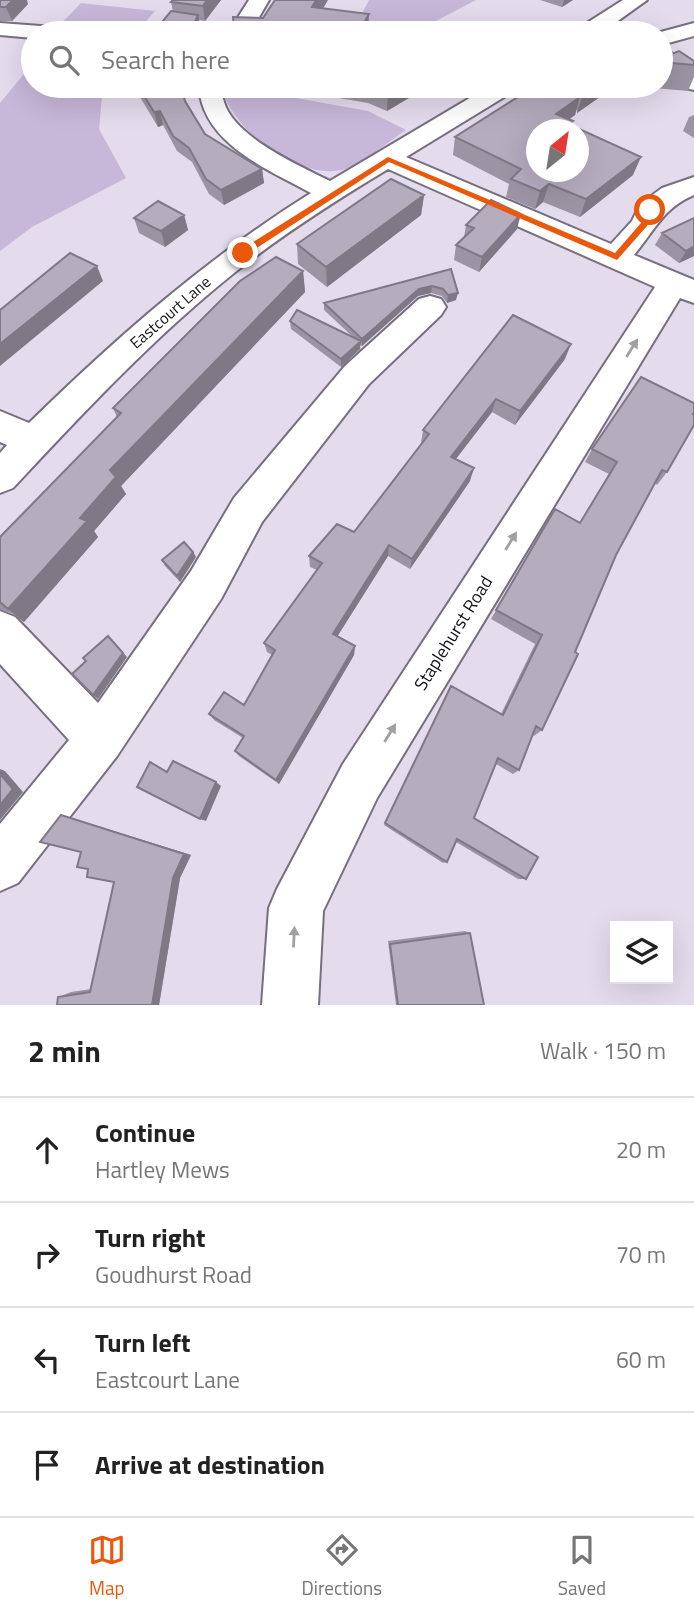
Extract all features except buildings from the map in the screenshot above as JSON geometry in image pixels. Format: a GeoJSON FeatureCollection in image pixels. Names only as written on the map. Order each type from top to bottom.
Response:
{"type":"FeatureCollection","features":[{"type":"Feature","properties":{"kind":"street"},"geometry":{"type":"LineString","coordinates":[[246,21],[259,0]]}},
{"type":"Feature","properties":{"kind":"street"},"geometry":{"type":"LineString","coordinates":[[608,21],[637,0]]}},
{"type":"Feature","properties":{"kind":"street"},"geometry":{"type":"LineString","coordinates":[[0,29],[21,31]]}},
{"type":"Feature","properties":{"kind":"street"},"geometry":{"type":"LineString","coordinates":[[673,35],[694,29]]}},
{"type":"Feature","properties":{"kind":"street"},"geometry":{"type":"LineString","coordinates":[[673,66],[694,83]]}},
{"type":"Feature","properties":{"kind":"street"},"geometry":{"type":"LineString","coordinates":[[209,98],[226,128],[248,146],[332,193]]}},
{"type":"Feature","properties":{"kind":"street","name":"Eastcourt Lane"},"geometry":{"type":"LineString","coordinates":[[0,477],[131,346],[243,253],[332,193],[487,98]]}},
{"type":"Feature","properties":{"kind":"street"},"geometry":{"type":"LineString","coordinates":[[388,159],[684,287]]}},
{"type":"Feature","properties":{"kind":"street"},"geometry":{"type":"LineString","coordinates":[[617,257],[645,224],[650,210],[672,194],[694,186]]}},
{"type":"Feature","properties":{"kind":"street","name":"Staplehurst Road"},"geometry":{"type":"LineString","coordinates":[[290,1005],[296,908],[360,781],[684,287]]}},
{"type":"Feature","properties":{"kind":"street"},"geometry":{"type":"LineString","coordinates":[[0,865],[100,739],[206,585],[248,510],[357,375],[430,307]]}},
{"type":"Feature","properties":{"kind":"street"},"geometry":{"type":"LineString","coordinates":[[0,425],[33,442]]}},
{"type":"Feature","properties":{"kind":"street"},"geometry":{"type":"LineString","coordinates":[[0,632],[100,739]]}},
{"type":"Feature","properties":{"kind":"shaded area"},"geometry":{"type":"Polygon","coordinates":[[[369,0],[476,0],[436,21],[358,21],[369,0]]]}},
{"type":"Feature","properties":{"kind":"shaded area"},"geometry":{"type":"Polygon","coordinates":[[[81,3],[155,11],[146,21],[64,21],[81,3]]]}},
{"type":"Feature","properties":{"kind":"shaded area"},"geometry":{"type":"Polygon","coordinates":[[[21,78],[21,98],[102,98],[99,129],[126,178],[32,227],[0,251],[0,103],[21,78]]]}},
{"type":"Feature","properties":{"kind":"shaded area"},"geometry":{"type":"Polygon","coordinates":[[[225,98],[296,98],[368,111],[406,130],[349,168],[325,171],[289,160],[271,150],[241,123],[225,98]]]}},
{"type":"Feature","properties":{"kind":"route"},"geometry":{"type":"LineString","coordinates":[[243,253],[388,159],[617,257],[645,224],[650,210]]}}]}
